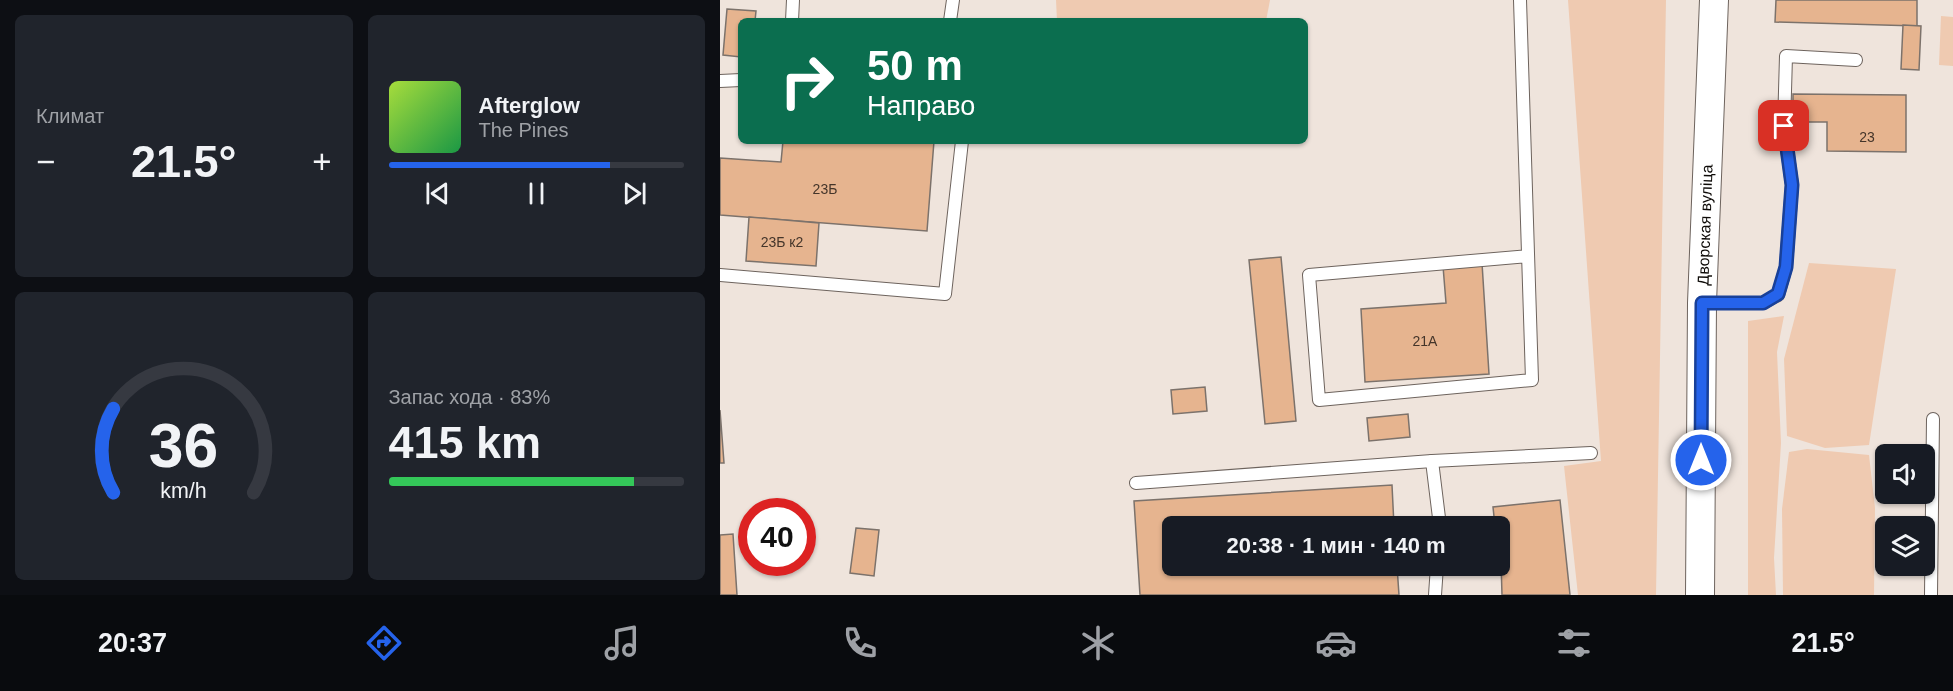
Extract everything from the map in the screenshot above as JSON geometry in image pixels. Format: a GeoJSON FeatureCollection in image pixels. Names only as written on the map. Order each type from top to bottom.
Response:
{"type":"FeatureCollection","features":[{"type":"Feature","properties":{"kind":"street","name":"Дворская вуліца"},"geometry":{"type":"LineString","coordinates":[[1701,595],[1702,303],[1714,0]]}},
{"type":"Feature","properties":{"kind":"lane"},"geometry":{"type":"LineString","coordinates":[[792,18],[793,0]]}},
{"type":"Feature","properties":{"kind":"lane"},"geometry":{"type":"LineString","coordinates":[[951,18],[953,0]]}},
{"type":"Feature","properties":{"kind":"lane"},"geometry":{"type":"LineString","coordinates":[[1520,0],[1532,380],[1319,400],[1309,275],[1528,256]]}},
{"type":"Feature","properties":{"kind":"lane"},"geometry":{"type":"LineString","coordinates":[[1702,303],[1763,303],[1778,294],[1786,267],[1792,185],[1784,126],[1786,56],[1856,60]]}},
{"type":"Feature","properties":{"kind":"lane"},"geometry":{"type":"LineString","coordinates":[[720,81],[738,80]]}},
{"type":"Feature","properties":{"kind":"lane"},"geometry":{"type":"LineString","coordinates":[[720,274],[945,294],[962,144]]}},
{"type":"Feature","properties":{"kind":"lane"},"geometry":{"type":"LineString","coordinates":[[1931,595],[1933,419]]}},
{"type":"Feature","properties":{"kind":"lane"},"geometry":{"type":"LineString","coordinates":[[1136,483],[1432,461],[1591,453]]}},
{"type":"Feature","properties":{"kind":"lane"},"geometry":{"type":"LineString","coordinates":[[1432,461],[1439,516]]}},
{"type":"Feature","properties":{"kind":"lane"},"geometry":{"type":"LineString","coordinates":[[1435,595],[1436,576]]}},
{"type":"Feature","properties":{"kind":"shaded area"},"geometry":{"type":"Polygon","coordinates":[[[1056,0],[1270,0],[1267,18],[1057,18],[1056,0]]]}},
{"type":"Feature","properties":{"kind":"shaded area"},"geometry":{"type":"Polygon","coordinates":[[[1568,0],[1666,0],[1656,595],[1578,595],[1564,466],[1601,461],[1568,0]]]}},
{"type":"Feature","properties":{"kind":"shaded area"},"geometry":{"type":"Polygon","coordinates":[[[1941,16],[1953,17],[1953,66],[1939,65],[1941,16]]]}},
{"type":"Feature","properties":{"kind":"shaded area"},"geometry":{"type":"Polygon","coordinates":[[[1809,263],[1896,269],[1869,445],[1825,448],[1787,436],[1784,359],[1809,263]]]}},
{"type":"Feature","properties":{"kind":"shaded area"},"geometry":{"type":"Polygon","coordinates":[[[1784,316],[1777,352],[1781,443],[1774,558],[1776,595],[1748,595],[1748,321],[1784,316]]]}},
{"type":"Feature","properties":{"kind":"shaded area"},"geometry":{"type":"Polygon","coordinates":[[[1807,449],[1869,455],[1875,508],[1874,595],[1783,595],[1782,509],[1789,452],[1807,449]]]}},
{"type":"Feature","properties":{"kind":"building"},"geometry":{"type":"Polygon","coordinates":[[[1776,0],[1917,0],[1917,26],[1775,22],[1776,0]]]}},
{"type":"Feature","properties":{"kind":"building"},"geometry":{"type":"Polygon","coordinates":[[[727,9],[756,11],[755,18],[738,18],[738,57],[723,55],[727,9]]]}},
{"type":"Feature","properties":{"kind":"building"},"geometry":{"type":"Polygon","coordinates":[[[1903,25],[1921,26],[1919,70],[1901,69],[1903,25]]]}},
{"type":"Feature","properties":{"kind":"building"},"geometry":{"type":"Polygon","coordinates":[[[1793,94],[1906,95],[1906,152],[1827,151],[1827,122],[1793,122],[1793,94]]]}},
{"type":"Feature","properties":{"kind":"building"},"geometry":{"type":"Polygon","coordinates":[[[783,144],[934,144],[927,231],[720,215],[720,158],[781,162],[783,144]]]}},
{"type":"Feature","properties":{"kind":"building"},"geometry":{"type":"Polygon","coordinates":[[[749,217],[819,223],[816,266],[746,261],[749,217]]]}},
{"type":"Feature","properties":{"kind":"building"},"geometry":{"type":"Polygon","coordinates":[[[1281,257],[1296,421],[1265,424],[1249,260],[1281,257]]]}},
{"type":"Feature","properties":{"kind":"building"},"geometry":{"type":"Polygon","coordinates":[[[1482,263],[1489,374],[1365,382],[1361,309],[1446,303],[1443,266],[1482,263]]]}},
{"type":"Feature","properties":{"kind":"building"},"geometry":{"type":"Polygon","coordinates":[[[1205,387],[1207,411],[1173,414],[1171,390],[1205,387]]]}},
{"type":"Feature","properties":{"kind":"building"},"geometry":{"type":"Polygon","coordinates":[[[720,410],[724,463],[720,463],[720,410]]]}},
{"type":"Feature","properties":{"kind":"building"},"geometry":{"type":"Polygon","coordinates":[[[1408,414],[1410,437],[1369,441],[1367,418],[1408,414]]]}},
{"type":"Feature","properties":{"kind":"building"},"geometry":{"type":"Polygon","coordinates":[[[1392,485],[1394,516],[1162,516],[1162,576],[1398,576],[1399,595],[1140,595],[1134,501],[1392,485]]]}},
{"type":"Feature","properties":{"kind":"building"},"geometry":{"type":"Polygon","coordinates":[[[1560,500],[1570,595],[1502,595],[1501,576],[1510,576],[1510,516],[1494,516],[1493,507],[1560,500]]]}},
{"type":"Feature","properties":{"kind":"building"},"geometry":{"type":"Polygon","coordinates":[[[856,528],[879,530],[874,576],[850,573],[856,528]]]}},
{"type":"Feature","properties":{"kind":"building"},"geometry":{"type":"Polygon","coordinates":[[[733,534],[737,595],[720,595],[720,535],[733,534]]]}},
{"type":"Feature","properties":{"kind":"route"},"geometry":{"type":"LineString","coordinates":[[1701,460],[1702,303],[1763,303],[1778,294],[1786,267],[1786,231],[1792,185],[1784,126]]}}]}
